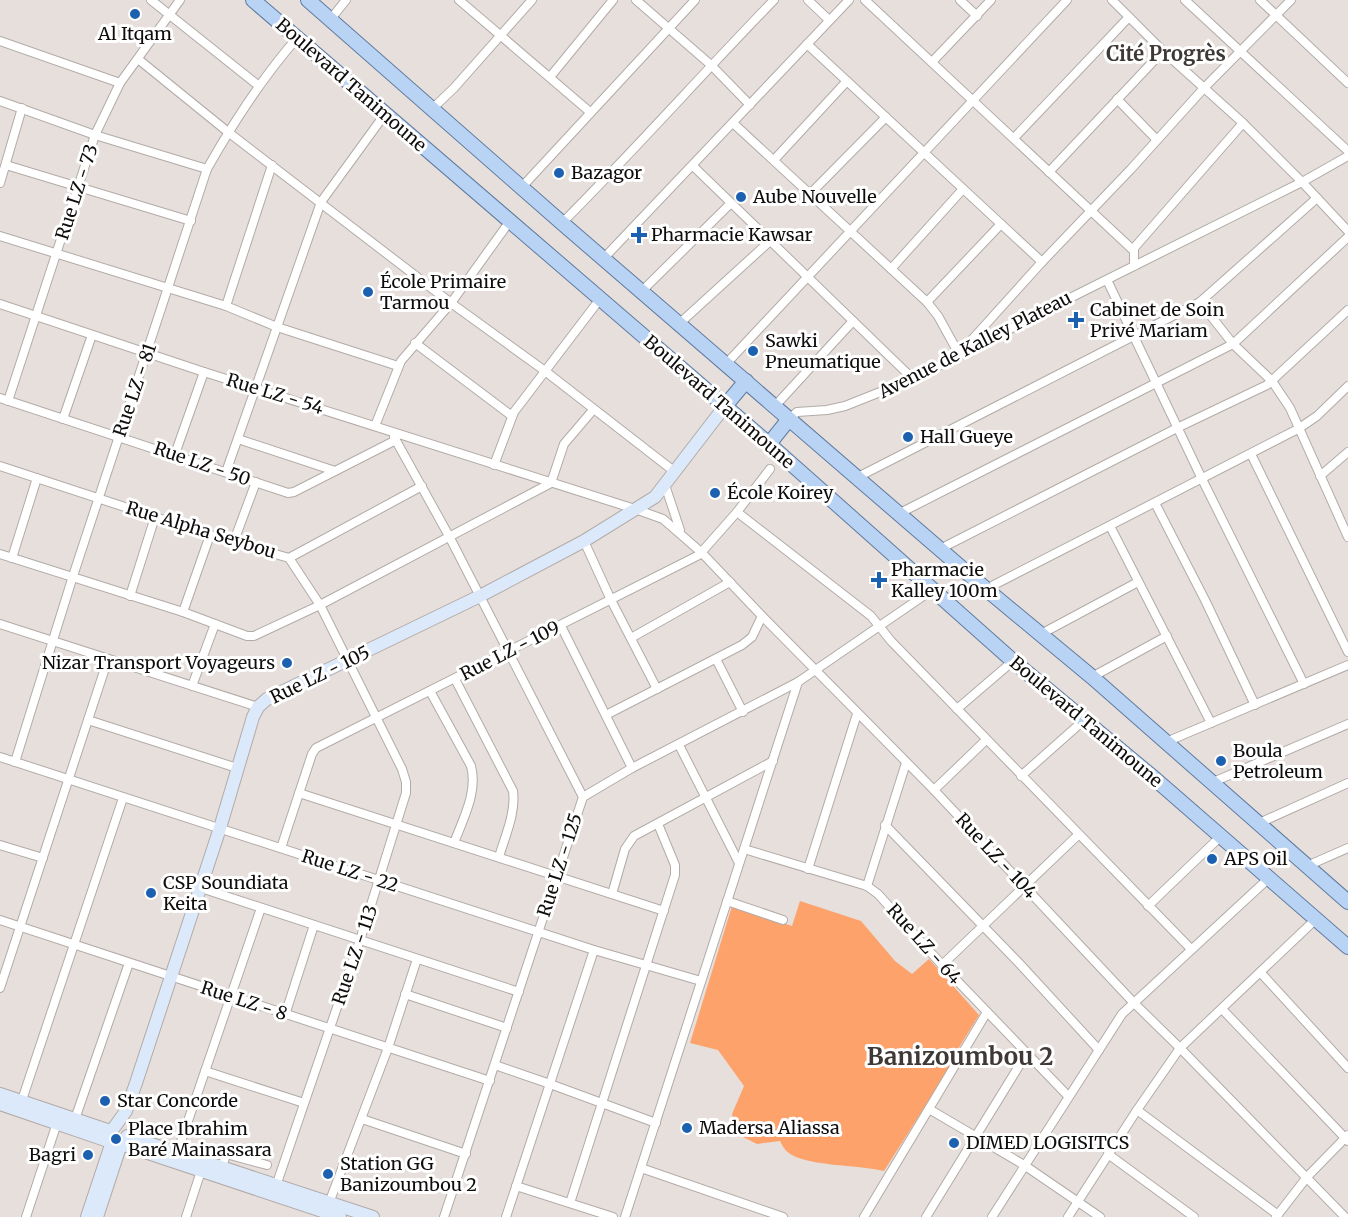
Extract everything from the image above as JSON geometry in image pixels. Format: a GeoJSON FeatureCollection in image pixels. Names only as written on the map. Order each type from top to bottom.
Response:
{"type":"FeatureCollection","features":[{"type":"Feature","properties":{"kind":"main road","name":"Boulevard Tanimoune"},"geometry":{"type":"LineString","coordinates":[[253,0],[769,444],[1012,661],[1348,946]]}},
{"type":"Feature","properties":{"kind":"main road","name":"Boulevard Tanimoune"},"geometry":{"type":"LineString","coordinates":[[308,0],[521,188],[986,589],[1092,677],[1348,902]]}},
{"type":"Feature","properties":{"kind":"main road"},"geometry":{"type":"LineString","coordinates":[[725,406],[746,381]]}},
{"type":"Feature","properties":{"kind":"main road","name":"Rue LZ - 105"},"geometry":{"type":"LineString","coordinates":[[117,1139],[172,977],[258,707],[267,699],[480,596],[584,541],[655,497],[725,406]]}},
{"type":"Feature","properties":{"kind":"main road"},"geometry":{"type":"LineString","coordinates":[[769,444],[789,419]]}},
{"type":"Feature","properties":{"kind":"main road"},"geometry":{"type":"LineString","coordinates":[[0,1103],[22,1100],[75,1119],[117,1139],[201,1171],[340,1217]]}},
{"type":"Feature","properties":{"kind":"main road"},"geometry":{"type":"LineString","coordinates":[[0,1103],[117,1139],[177,1153],[373,1217]]}},
{"type":"Feature","properties":{"kind":"main road"},"geometry":{"type":"LineString","coordinates":[[87,1217],[117,1139]]}},
{"type":"Feature","properties":{"kind":"main road"},"geometry":{"type":"LineString","coordinates":[[97,1217],[117,1139]]}},
{"type":"Feature","properties":{"kind":"street"},"geometry":{"type":"LineString","coordinates":[[151,0],[259,86]]}},
{"type":"Feature","properties":{"kind":"street","name":"Rue LZ - 73"},"geometry":{"type":"LineString","coordinates":[[4,399],[37,316],[95,135],[120,83],[180,0]]}},
{"type":"Feature","properties":{"kind":"street"},"geometry":{"type":"LineString","coordinates":[[330,20],[346,0]]}},
{"type":"Feature","properties":{"kind":"street"},"geometry":{"type":"LineString","coordinates":[[459,0],[590,112]]}},
{"type":"Feature","properties":{"kind":"street"},"geometry":{"type":"LineString","coordinates":[[433,108],[454,88],[532,0]]}},
{"type":"Feature","properties":{"kind":"street"},"geometry":{"type":"LineString","coordinates":[[550,78],[613,0]]}},
{"type":"Feature","properties":{"kind":"street"},"geometry":{"type":"LineString","coordinates":[[636,0],[711,65],[750,105]]}},
{"type":"Feature","properties":{"kind":"street"},"geometry":{"type":"LineString","coordinates":[[521,188],[695,0]]}},
{"type":"Feature","properties":{"kind":"street"},"geometry":{"type":"LineString","coordinates":[[562,223],[774,0]]}},
{"type":"Feature","properties":{"kind":"street"},"geometry":{"type":"LineString","coordinates":[[808,0],[829,20]]}},
{"type":"Feature","properties":{"kind":"street"},"geometry":{"type":"LineString","coordinates":[[604,258],[849,0]]}},
{"type":"Feature","properties":{"kind":"street"},"geometry":{"type":"LineString","coordinates":[[866,0],[1133,250],[1134,266]]}},
{"type":"Feature","properties":{"kind":"street"},"geometry":{"type":"LineString","coordinates":[[960,0],[977,16]]}},
{"type":"Feature","properties":{"kind":"street"},"geometry":{"type":"LineString","coordinates":[[932,62],[991,0]]}},
{"type":"Feature","properties":{"kind":"street"},"geometry":{"type":"LineString","coordinates":[[726,364],[1067,0]]}},
{"type":"Feature","properties":{"kind":"street"},"geometry":{"type":"LineString","coordinates":[[1112,0],[1162,51],[1243,123],[1348,231]]}},
{"type":"Feature","properties":{"kind":"street"},"geometry":{"type":"LineString","coordinates":[[1185,0],[1348,151]]}},
{"type":"Feature","properties":{"kind":"street"},"geometry":{"type":"LineString","coordinates":[[1260,0],[1348,83]]}},
{"type":"Feature","properties":{"kind":"street"},"geometry":{"type":"LineString","coordinates":[[733,123],[927,302],[938,316],[959,354],[1204,88],[1292,0]]}},
{"type":"Feature","properties":{"kind":"street"},"geometry":{"type":"LineString","coordinates":[[1014,138],[1129,17]]}},
{"type":"Feature","properties":{"kind":"street","name":"Rue LZ - 81"},"geometry":{"type":"LineString","coordinates":[[15,762],[73,576],[207,169],[228,132],[259,86],[297,38]]}},
{"type":"Feature","properties":{"kind":"street"},"geometry":{"type":"LineString","coordinates":[[0,41],[120,83]]}},
{"type":"Feature","properties":{"kind":"street"},"geometry":{"type":"LineString","coordinates":[[807,44],[1042,262]]}},
{"type":"Feature","properties":{"kind":"street"},"geometry":{"type":"LineString","coordinates":[[1049,172],[1162,51]]}},
{"type":"Feature","properties":{"kind":"street"},"geometry":{"type":"LineString","coordinates":[[138,59],[228,132],[675,472]]}},
{"type":"Feature","properties":{"kind":"street"},"geometry":{"type":"LineString","coordinates":[[774,160],[847,81]]}},
{"type":"Feature","properties":{"kind":"street"},"geometry":{"type":"LineString","coordinates":[[1117,99],[1157,140]]}},
{"type":"Feature","properties":{"kind":"street"},"geometry":{"type":"LineString","coordinates":[[0,101],[95,135],[207,169]]}},
{"type":"Feature","properties":{"kind":"street"},"geometry":{"type":"LineString","coordinates":[[0,183],[22,108]]}},
{"type":"Feature","properties":{"kind":"street"},"geometry":{"type":"LineString","coordinates":[[226,472],[321,202],[385,114]]}},
{"type":"Feature","properties":{"kind":"street"},"geometry":{"type":"LineString","coordinates":[[810,194],[886,117]]}},
{"type":"Feature","properties":{"kind":"street"},"geometry":{"type":"LineString","coordinates":[[1133,250],[1243,123]]}},
{"type":"Feature","properties":{"kind":"street","name":"Avenue de Kalley Plateau"},"geometry":{"type":"LineString","coordinates":[[789,419],[797,412],[820,411],[845,406],[913,379],[1302,182],[1348,156]]}},
{"type":"Feature","properties":{"kind":"street"},"geometry":{"type":"LineString","coordinates":[[6,165],[190,221]]}},
{"type":"Feature","properties":{"kind":"street"},"geometry":{"type":"LineString","coordinates":[[226,306],[272,165]]}},
{"type":"Feature","properties":{"kind":"street"},"geometry":{"type":"LineString","coordinates":[[693,166],[913,379]]}},
{"type":"Feature","properties":{"kind":"street"},"geometry":{"type":"LineString","coordinates":[[891,268],[963,189]]}},
{"type":"Feature","properties":{"kind":"street"},"geometry":{"type":"LineString","coordinates":[[858,477],[1200,302],[1317,198]]}},
{"type":"Feature","properties":{"kind":"street"},"geometry":{"type":"LineString","coordinates":[[642,291],[731,203]]}},
{"type":"Feature","properties":{"kind":"street"},"geometry":{"type":"LineString","coordinates":[[375,426],[398,366],[451,303],[510,221]]}},
{"type":"Feature","properties":{"kind":"street"},"geometry":{"type":"LineString","coordinates":[[927,302],[1001,224]]}},
{"type":"Feature","properties":{"kind":"street"},"geometry":{"type":"LineString","coordinates":[[0,236],[226,306],[278,327],[398,366]]}},
{"type":"Feature","properties":{"kind":"street"},"geometry":{"type":"LineString","coordinates":[[900,513],[1233,344],[1348,237]]}},
{"type":"Feature","properties":{"kind":"street"},"geometry":{"type":"LineString","coordinates":[[680,323],[770,241]]}},
{"type":"Feature","properties":{"kind":"street"},"geometry":{"type":"LineString","coordinates":[[1107,280],[1202,480],[1304,684]]}},
{"type":"Feature","properties":{"kind":"street"},"geometry":{"type":"LineString","coordinates":[[494,465],[512,416],[600,299]]}},
{"type":"Feature","properties":{"kind":"street"},"geometry":{"type":"LineString","coordinates":[[1200,302],[1233,344],[1272,381],[1293,413],[1298,429],[1348,537]]}},
{"type":"Feature","properties":{"kind":"street","name":"Rue LZ - 54"},"geometry":{"type":"LineString","coordinates":[[0,304],[204,372],[635,509]]}},
{"type":"Feature","properties":{"kind":"street"},"geometry":{"type":"LineString","coordinates":[[940,549],[1272,381],[1348,310]]}},
{"type":"Feature","properties":{"kind":"street"},"geometry":{"type":"LineString","coordinates":[[776,406],[853,321]]}},
{"type":"Feature","properties":{"kind":"street"},"geometry":{"type":"LineString","coordinates":[[63,419],[92,335]]}},
{"type":"Feature","properties":{"kind":"street"},"geometry":{"type":"LineString","coordinates":[[415,343],[512,416]]}},
{"type":"Feature","properties":{"kind":"street"},"geometry":{"type":"LineString","coordinates":[[175,454],[204,372]]}},
{"type":"Feature","properties":{"kind":"street"},"geometry":{"type":"LineString","coordinates":[[986,589],[1298,429],[1317,416],[1348,386]]}},
{"type":"Feature","properties":{"kind":"street","name":"Rue LZ - 50"},"geometry":{"type":"LineString","coordinates":[[4,399],[288,493],[396,440]]}},
{"type":"Feature","properties":{"kind":"street"},"geometry":{"type":"LineString","coordinates":[[0,554],[183,612],[247,636],[260,634],[320,605],[551,483],[564,444],[593,410]]}},
{"type":"Feature","properties":{"kind":"street"},"geometry":{"type":"LineString","coordinates":[[391,431],[449,536],[583,797]]}},
{"type":"Feature","properties":{"kind":"street"},"geometry":{"type":"LineString","coordinates":[[238,439],[335,471]]}},
{"type":"Feature","properties":{"kind":"street"},"geometry":{"type":"LineString","coordinates":[[1320,476],[1348,452]]}},
{"type":"Feature","properties":{"kind":"street"},"geometry":{"type":"LineString","coordinates":[[1251,454],[1348,652]]}},
{"type":"Feature","properties":{"kind":"street","name":"Rue Alpha Seybou"},"geometry":{"type":"LineString","coordinates":[[0,466],[210,535],[289,558],[320,605],[349,661]]}},
{"type":"Feature","properties":{"kind":"street","name":"Rue LZ - 109"},"geometry":{"type":"LineString","coordinates":[[281,848],[313,751],[377,716],[508,653],[702,553],[770,469]]}},
{"type":"Feature","properties":{"kind":"street"},"geometry":{"type":"LineString","coordinates":[[12,558],[37,478]]}},
{"type":"Feature","properties":{"kind":"street"},"geometry":{"type":"LineString","coordinates":[[234,542],[256,482]]}},
{"type":"Feature","properties":{"kind":"street"},"geometry":{"type":"LineString","coordinates":[[665,485],[682,534]]}},
{"type":"Feature","properties":{"kind":"street"},"geometry":{"type":"LineString","coordinates":[[289,558],[422,486]]}},
{"type":"Feature","properties":{"kind":"street"},"geometry":{"type":"LineString","coordinates":[[1155,503],[1255,705]]}},
{"type":"Feature","properties":{"kind":"street","name":"Rue LZ - 104"},"geometry":{"type":"LineString","coordinates":[[635,509],[663,519],[702,553],[857,714],[934,790],[1133,1002],[1345,1217]]}},
{"type":"Feature","properties":{"kind":"street"},"geometry":{"type":"LineString","coordinates":[[737,512],[871,616],[891,641],[986,740],[1191,949]]}},
{"type":"Feature","properties":{"kind":"street"},"geometry":{"type":"LineString","coordinates":[[130,596],[155,517]]}},
{"type":"Feature","properties":{"kind":"street"},"geometry":{"type":"LineString","coordinates":[[1110,526],[1211,723]]}},
{"type":"Feature","properties":{"kind":"street"},"geometry":{"type":"LineString","coordinates":[[183,612],[210,535]]}},
{"type":"Feature","properties":{"kind":"street"},"geometry":{"type":"LineString","coordinates":[[584,541],[611,600],[657,689]]}},
{"type":"Feature","properties":{"kind":"street"},"geometry":{"type":"LineString","coordinates":[[631,638],[730,582]]}},
{"type":"Feature","properties":{"kind":"street"},"geometry":{"type":"LineString","coordinates":[[1041,634],[1138,582]]}},
{"type":"Feature","properties":{"kind":"street","name":"Rue LZ - 125"},"geometry":{"type":"LineString","coordinates":[[444,1217],[583,797],[632,768],[798,682],[932,590]]}},
{"type":"Feature","properties":{"kind":"street"},"geometry":{"type":"LineString","coordinates":[[606,715],[748,641],[762,616]]}},
{"type":"Feature","properties":{"kind":"street"},"geometry":{"type":"LineString","coordinates":[[0,624],[258,707]]}},
{"type":"Feature","properties":{"kind":"street"},"geometry":{"type":"LineString","coordinates":[[192,686],[215,624]]}},
{"type":"Feature","properties":{"kind":"street"},"geometry":{"type":"LineString","coordinates":[[561,626],[632,768]]}},
{"type":"Feature","properties":{"kind":"street"},"geometry":{"type":"LineString","coordinates":[[1092,677],[1167,636]]}},
{"type":"Feature","properties":{"kind":"street"},"geometry":{"type":"LineString","coordinates":[[0,988],[108,659]]}},
{"type":"Feature","properties":{"kind":"street"},"geometry":{"type":"LineString","coordinates":[[716,659],[743,712]]}},
{"type":"Feature","properties":{"kind":"street","name":"Rue LZ - 113"},"geometry":{"type":"LineString","coordinates":[[276,1186],[380,880],[406,793],[406,782],[402,769],[349,661]]}},
{"type":"Feature","properties":{"kind":"street"},"geometry":{"type":"LineString","coordinates":[[957,709],[1012,661]]}},
{"type":"Feature","properties":{"kind":"street"},"geometry":{"type":"LineString","coordinates":[[1166,742],[1348,665]]}},
{"type":"Feature","properties":{"kind":"street"},"geometry":{"type":"LineString","coordinates":[[455,679],[513,791],[512,812],[498,857]]}},
{"type":"Feature","properties":{"kind":"street"},"geometry":{"type":"LineString","coordinates":[[625,1217],[798,682]]}},
{"type":"Feature","properties":{"kind":"street"},"geometry":{"type":"LineString","coordinates":[[430,691],[471,766],[474,777],[473,789],[454,843]]}},
{"type":"Feature","properties":{"kind":"street"},"geometry":{"type":"LineString","coordinates":[[808,869],[857,714]]}},
{"type":"Feature","properties":{"kind":"street"},"geometry":{"type":"LineString","coordinates":[[88,720],[237,768]]}},
{"type":"Feature","properties":{"kind":"street"},"geometry":{"type":"LineString","coordinates":[[1021,776],[1083,721]]}},
{"type":"Feature","properties":{"kind":"street"},"geometry":{"type":"LineString","coordinates":[[1211,783],[1348,724]]}},
{"type":"Feature","properties":{"kind":"street"},"geometry":{"type":"LineString","coordinates":[[934,790],[986,740]]}},
{"type":"Feature","properties":{"kind":"street"},"geometry":{"type":"LineString","coordinates":[[679,745],[739,862]]}},
{"type":"Feature","properties":{"kind":"street","name":"Rue LZ - 22"},"geometry":{"type":"LineString","coordinates":[[0,758],[594,950],[701,981]]}},
{"type":"Feature","properties":{"kind":"street"},"geometry":{"type":"LineString","coordinates":[[612,894],[628,842],[634,836],[773,760]]}},
{"type":"Feature","properties":{"kind":"street"},"geometry":{"type":"LineString","coordinates":[[867,886],[906,763]]}},
{"type":"Feature","properties":{"kind":"street"},"geometry":{"type":"LineString","coordinates":[[1257,824],[1348,783]]}},
{"type":"Feature","properties":{"kind":"street"},"geometry":{"type":"LineString","coordinates":[[299,793],[664,911]]}},
{"type":"Feature","properties":{"kind":"street"},"geometry":{"type":"LineString","coordinates":[[22,1100],[123,798]]}},
{"type":"Feature","properties":{"kind":"street"},"geometry":{"type":"LineString","coordinates":[[570,1203],[675,875],[675,865],[658,824]]}},
{"type":"Feature","properties":{"kind":"street"},"geometry":{"type":"LineString","coordinates":[[885,825],[1099,1050]]}},
{"type":"Feature","properties":{"kind":"street"},"geometry":{"type":"LineString","coordinates":[[942,965],[1023,885],[1078,835]]}},
{"type":"Feature","properties":{"kind":"street"},"geometry":{"type":"LineString","coordinates":[[1148,906],[1221,836]]}},
{"type":"Feature","properties":{"kind":"street","name":"Rue LZ - 64"},"geometry":{"type":"LineString","coordinates":[[727,838],[808,869],[867,886],[886,902],[942,965],[1068,1096]]}},
{"type":"Feature","properties":{"kind":"street"},"geometry":{"type":"LineString","coordinates":[[0,845],[43,858]]}},
{"type":"Feature","properties":{"kind":"street"},"geometry":{"type":"LineString","coordinates":[[1307,866],[1348,848]]}},
{"type":"Feature","properties":{"kind":"street"},"geometry":{"type":"LineString","coordinates":[[992,1217],[1122,1014],[1269,878]]}},
{"type":"Feature","properties":{"kind":"street"},"geometry":{"type":"LineString","coordinates":[[201,888],[519,992]]}},
{"type":"Feature","properties":{"kind":"street"},"geometry":{"type":"LineString","coordinates":[[727,901],[783,920]]}},
{"type":"Feature","properties":{"kind":"street"},"geometry":{"type":"LineString","coordinates":[[177,1153],[261,908]]}},
{"type":"Feature","properties":{"kind":"street"},"geometry":{"type":"LineString","coordinates":[[1068,1217],[1180,1048],[1316,919]]}},
{"type":"Feature","properties":{"kind":"street","name":"Rue LZ - 8"},"geometry":{"type":"LineString","coordinates":[[0,920],[490,1081]]}},
{"type":"Feature","properties":{"kind":"street"},"geometry":{"type":"LineString","coordinates":[[285,1015],[314,925]]}},
{"type":"Feature","properties":{"kind":"street"},"geometry":{"type":"LineString","coordinates":[[506,1217],[594,950]]}},
{"type":"Feature","properties":{"kind":"street"},"geometry":{"type":"LineString","coordinates":[[329,1203],[388,1048],[417,959]]}},
{"type":"Feature","properties":{"kind":"street"},"geometry":{"type":"LineString","coordinates":[[75,1119],[129,963]]}},
{"type":"Feature","properties":{"kind":"street"},"geometry":{"type":"LineString","coordinates":[[1261,973],[1348,1068]]}},
{"type":"Feature","properties":{"kind":"street"},"geometry":{"type":"LineString","coordinates":[[405,994],[507,1028]]}},
{"type":"Feature","properties":{"kind":"street"},"geometry":{"type":"LineString","coordinates":[[1137,1110],[1277,1216],[1307,1177],[1347,1138],[1221,1009]]}},
{"type":"Feature","properties":{"kind":"street"},"geometry":{"type":"LineString","coordinates":[[864,1217],[987,1012]]}},
{"type":"Feature","properties":{"kind":"street"},"geometry":{"type":"LineString","coordinates":[[926,1217],[1027,1053]]}},
{"type":"Feature","properties":{"kind":"street"},"geometry":{"type":"LineString","coordinates":[[495,1065],[656,1123]]}},
{"type":"Feature","properties":{"kind":"street"},"geometry":{"type":"LineString","coordinates":[[206,1071],[304,1103]]}},
{"type":"Feature","properties":{"kind":"street"},"geometry":{"type":"LineString","coordinates":[[929,1109],[1024,1165],[1100,1217]]}},
{"type":"Feature","properties":{"kind":"street"},"geometry":{"type":"LineString","coordinates":[[362,1119],[466,1154]]}},
{"type":"Feature","properties":{"kind":"street"},"geometry":{"type":"LineString","coordinates":[[26,1217],[57,1122]]}},
{"type":"Feature","properties":{"kind":"street"},"geometry":{"type":"LineString","coordinates":[[222,1168],[226,1154],[267,1165]]}},
{"type":"Feature","properties":{"kind":"street"},"geometry":{"type":"LineString","coordinates":[[1108,1154],[1194,1217]]}},
{"type":"Feature","properties":{"kind":"street"},"geometry":{"type":"LineString","coordinates":[[641,1168],[783,1217]]}},
{"type":"Feature","properties":{"kind":"street"},"geometry":{"type":"LineString","coordinates":[[186,1217],[201,1171]]}},
{"type":"Feature","properties":{"kind":"street"},"geometry":{"type":"LineString","coordinates":[[516,1186],[613,1217]]}},
{"type":"Feature","properties":{"kind":"shaded area"},"geometry":{"type":"Polygon","coordinates":[[[800,901],[861,921],[895,961],[912,974],[929,959],[979,1015],[958,1049],[957,1056],[884,1171],[800,1159],[784,1149],[780,1141],[757,1144],[737,1134],[732,1114],[744,1086],[718,1050],[690,1043],[732,906],[792,926],[800,901]]]}},
{"type":"Feature","properties":{"kind":"place","name":"Al Itqam"},"geometry":{"type":"Point","coordinates":[135,14]}},
{"type":"Feature","properties":{"kind":"place","name":"Bazagor"},"geometry":{"type":"Point","coordinates":[559,173]}},
{"type":"Feature","properties":{"kind":"place","name":"Aube Nouvelle"},"geometry":{"type":"Point","coordinates":[741,197]}},
{"type":"Feature","properties":{"kind":"place","name":"Pharmacie Kawsar"},"geometry":{"type":"Point","coordinates":[639,235]}},
{"type":"Feature","properties":{"kind":"place","name":"École Primaire Tarmou"},"geometry":{"type":"Point","coordinates":[368,292]}},
{"type":"Feature","properties":{"kind":"place","name":"Cabinet de Soin Privé Mariam"},"geometry":{"type":"Point","coordinates":[1076,320]}},
{"type":"Feature","properties":{"kind":"place","name":"Sawki Pneumatique"},"geometry":{"type":"Point","coordinates":[753,351]}},
{"type":"Feature","properties":{"kind":"place","name":"Hall Gueye"},"geometry":{"type":"Point","coordinates":[908,437]}},
{"type":"Feature","properties":{"kind":"place","name":"École Koirey"},"geometry":{"type":"Point","coordinates":[715,493]}},
{"type":"Feature","properties":{"kind":"place","name":"Pharmacie Kalley 100m"},"geometry":{"type":"Point","coordinates":[879,580]}},
{"type":"Feature","properties":{"kind":"place","name":"Nizar Transport Voyageurs"},"geometry":{"type":"Point","coordinates":[287,663]}},
{"type":"Feature","properties":{"kind":"place","name":"Boula Petroleum"},"geometry":{"type":"Point","coordinates":[1221,761]}},
{"type":"Feature","properties":{"kind":"place","name":"APS Oil"},"geometry":{"type":"Point","coordinates":[1212,859]}},
{"type":"Feature","properties":{"kind":"place","name":"CSP Soundiata Keita"},"geometry":{"type":"Point","coordinates":[151,893]}},
{"type":"Feature","properties":{"kind":"place","name":"Star Concorde"},"geometry":{"type":"Point","coordinates":[105,1101]}},
{"type":"Feature","properties":{"kind":"place","name":"Madersa Aliassa"},"geometry":{"type":"Point","coordinates":[687,1128]}},
{"type":"Feature","properties":{"kind":"place","name":"Place Ibrahim Baré Mainassara"},"geometry":{"type":"Point","coordinates":[116,1139]}},
{"type":"Feature","properties":{"kind":"place","name":"DIMED LOGISITCS"},"geometry":{"type":"Point","coordinates":[954,1143]}},
{"type":"Feature","properties":{"kind":"place","name":"Bagri"},"geometry":{"type":"Point","coordinates":[88,1155]}},
{"type":"Feature","properties":{"kind":"place","name":"Station GG Banizoumbou 2"},"geometry":{"type":"Point","coordinates":[328,1174]}},
{"type":"Feature","properties":{"kind":"district","name":"Cité Progrès"},"geometry":{"type":"Point","coordinates":[1166,54]}},
{"type":"Feature","properties":{"kind":"district","name":"Banizoumbou 2"},"geometry":{"type":"Point","coordinates":[960,1057]}}]}
